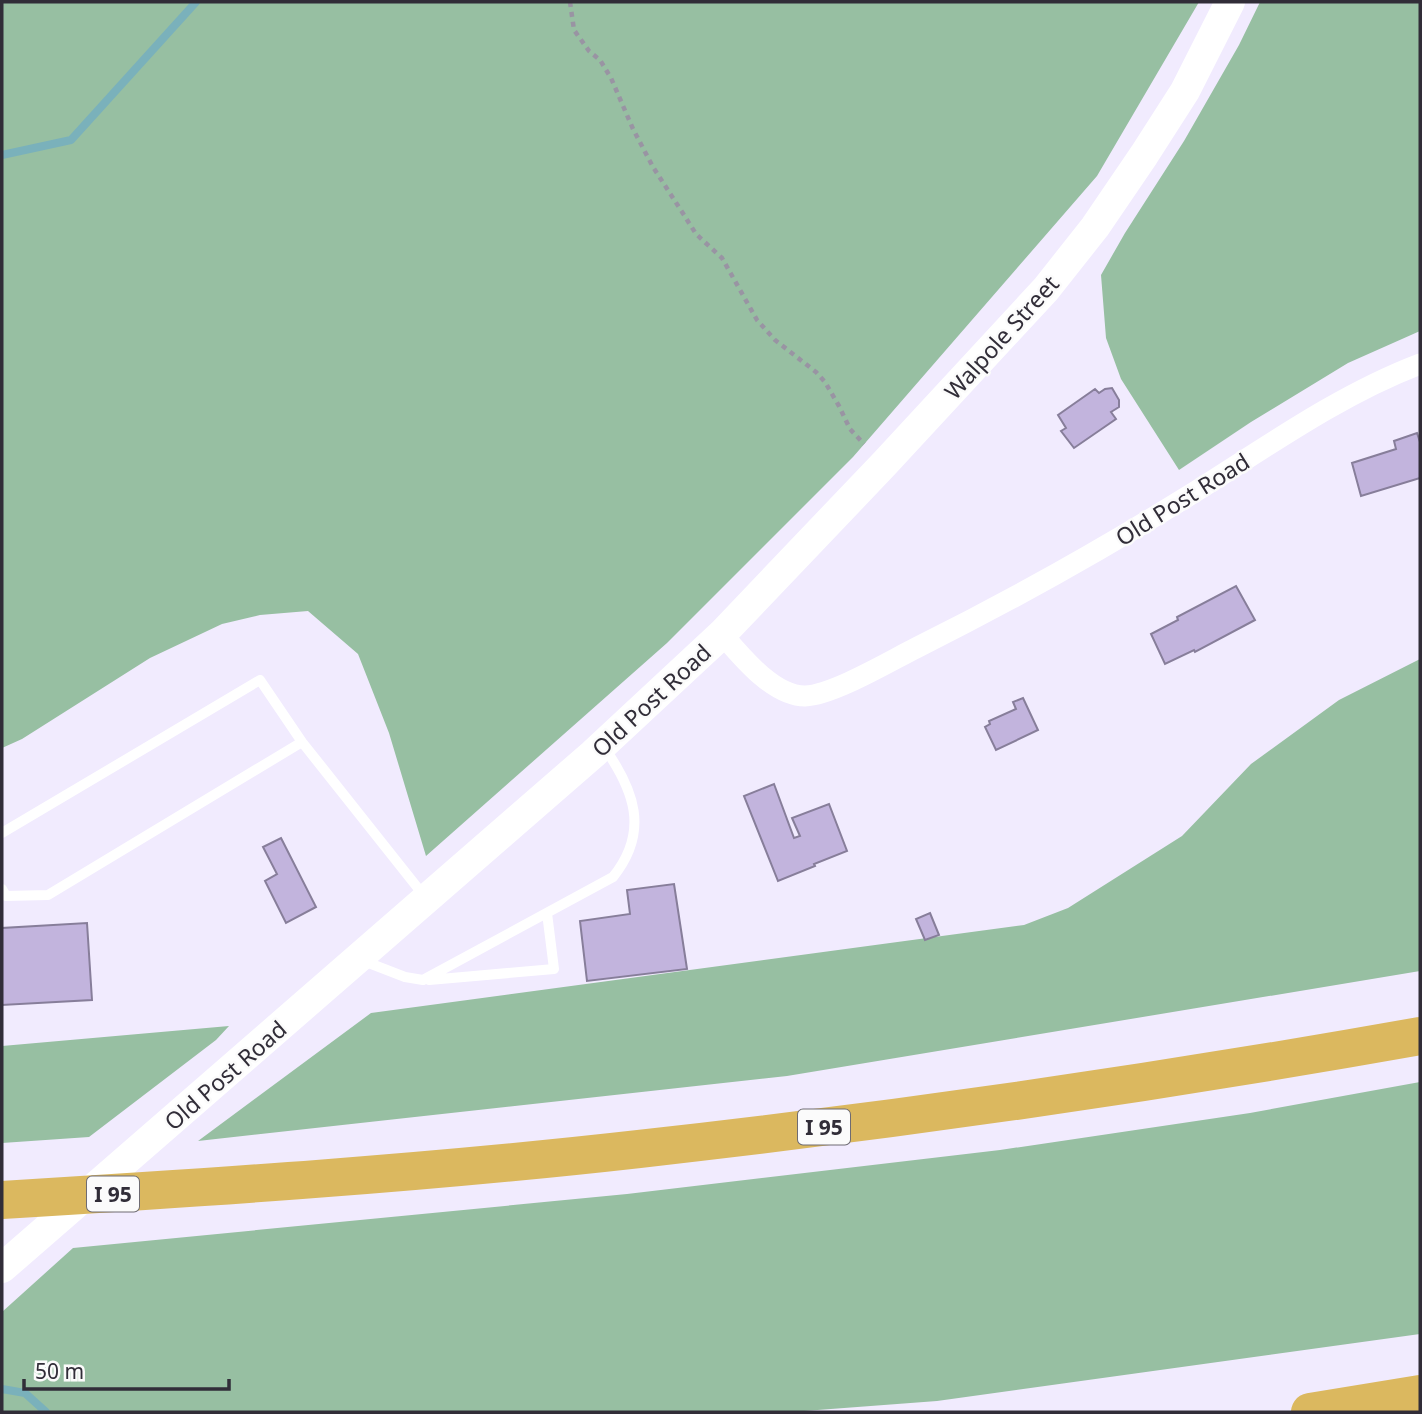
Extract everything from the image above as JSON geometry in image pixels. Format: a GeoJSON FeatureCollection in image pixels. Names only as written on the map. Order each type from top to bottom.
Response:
{"type":"FeatureCollection","features":[{"type":"Feature","properties":{"kind":"highway","name":"I 95"},"geometry":{"type":"LineString","coordinates":[[2,1200],[224,1187],[636,1149],[822,1127],[1164,1080],[1420,1036]]}},
{"type":"Feature","properties":{"kind":"highway"},"geometry":{"type":"LineString","coordinates":[[1310,1412],[1420,1394]]}},
{"type":"Feature","properties":{"kind":"main road","name":"Walpole Street"},"geometry":{"type":"LineString","coordinates":[[722,634],[883,466],[1046,289],[1095,227],[1144,155],[1185,91],[1230,2]]}},
{"type":"Feature","properties":{"kind":"main road","name":"Old Post Road"},"geometry":{"type":"LineString","coordinates":[[2,1268],[603,745],[722,634]]}},
{"type":"Feature","properties":{"kind":"street","name":"Old Post Road"},"geometry":{"type":"LineString","coordinates":[[722,634],[761,675],[785,691],[804,696],[835,688],[1052,577],[1326,410],[1420,364]]}},
{"type":"Feature","properties":{"kind":"lane"},"geometry":{"type":"LineString","coordinates":[[2,833],[260,680],[302,742],[427,899]]}},
{"type":"Feature","properties":{"kind":"lane"},"geometry":{"type":"LineString","coordinates":[[2,889],[6,896],[48,895],[302,742]]}},
{"type":"Feature","properties":{"kind":"lane"},"geometry":{"type":"LineString","coordinates":[[423,980],[613,877],[620,868],[634,829],[635,811],[628,786],[603,745]]}},
{"type":"Feature","properties":{"kind":"lane"},"geometry":{"type":"LineString","coordinates":[[358,959],[405,977],[423,980],[554,969],[547,913]]}},
{"type":"Feature","properties":{"kind":"path"},"geometry":{"type":"LineString","coordinates":[[569,2],[575,30],[611,78],[653,167],[696,234],[722,258],[757,320],[775,340],[825,382],[850,429],[883,466]]}},
{"type":"Feature","properties":{"kind":"green space"},"geometry":{"type":"Polygon","coordinates":[[[2,2],[1199,2],[1097,176],[853,457],[667,643],[426,856],[389,733],[358,654],[308,611],[260,615],[222,624],[150,658],[22,739],[2,748],[2,2]]]}},
{"type":"Feature","properties":{"kind":"green space"},"geometry":{"type":"Polygon","coordinates":[[[1260,2],[1420,2],[1420,331],[1348,363],[1179,470],[1121,379],[1106,338],[1101,275],[1184,141],[1239,45],[1260,2]]]}},
{"type":"Feature","properties":{"kind":"green space"},"geometry":{"type":"Polygon","coordinates":[[[1420,659],[1420,971],[787,1076],[198,1141],[371,1013],[1024,925],[1068,908],[1182,836],[1251,764],[1339,700],[1420,659]]]}},
{"type":"Feature","properties":{"kind":"green space"},"geometry":{"type":"Polygon","coordinates":[[[229,1026],[216,1040],[89,1137],[2,1143],[2,1046],[229,1026]]]}},
{"type":"Feature","properties":{"kind":"green space"},"geometry":{"type":"Polygon","coordinates":[[[1420,1082],[1420,1334],[937,1401],[791,1412],[2,1412],[2,1312],[73,1248],[627,1194],[1000,1150],[1250,1113],[1420,1082]]]}},
{"type":"Feature","properties":{"kind":"building"},"geometry":{"type":"Polygon","coordinates":[[[1112,388],[1119,400],[1119,407],[1111,412],[1116,419],[1074,448],[1061,431],[1066,428],[1058,415],[1095,389],[1099,393],[1112,388]]]}},
{"type":"Feature","properties":{"kind":"building"},"geometry":{"type":"Polygon","coordinates":[[[1417,433],[1420,442],[1420,478],[1361,496],[1352,463],[1396,449],[1394,441],[1417,433]]]}},
{"type":"Feature","properties":{"kind":"building"},"geometry":{"type":"Polygon","coordinates":[[[1236,586],[1255,620],[1195,652],[1194,650],[1165,664],[1151,634],[1236,586]]]}},
{"type":"Feature","properties":{"kind":"building"},"geometry":{"type":"Polygon","coordinates":[[[1023,698],[1038,730],[996,750],[985,727],[990,724],[989,721],[1016,709],[1013,702],[1023,698]]]}},
{"type":"Feature","properties":{"kind":"building"},"geometry":{"type":"Polygon","coordinates":[[[774,784],[794,838],[800,836],[792,818],[829,804],[847,851],[778,881],[744,796],[774,784]]]}},
{"type":"Feature","properties":{"kind":"building"},"geometry":{"type":"Polygon","coordinates":[[[281,838],[316,907],[286,923],[265,881],[277,874],[263,847],[281,838]]]}},
{"type":"Feature","properties":{"kind":"building"},"geometry":{"type":"Polygon","coordinates":[[[674,884],[687,969],[587,981],[580,921],[630,914],[627,890],[674,884]]]}},
{"type":"Feature","properties":{"kind":"building"},"geometry":{"type":"Polygon","coordinates":[[[930,913],[939,935],[925,940],[916,919],[930,913]]]}},
{"type":"Feature","properties":{"kind":"building"},"geometry":{"type":"Polygon","coordinates":[[[87,923],[92,1000],[2,1005],[2,928],[87,923]]]}},
{"type":"Feature","properties":{"kind":"waterway"},"geometry":{"type":"LineString","coordinates":[[2,155],[71,140],[196,2]]}},
{"type":"Feature","properties":{"kind":"waterway"},"geometry":{"type":"LineString","coordinates":[[2,1389],[25,1393],[46,1412]]}}]}
